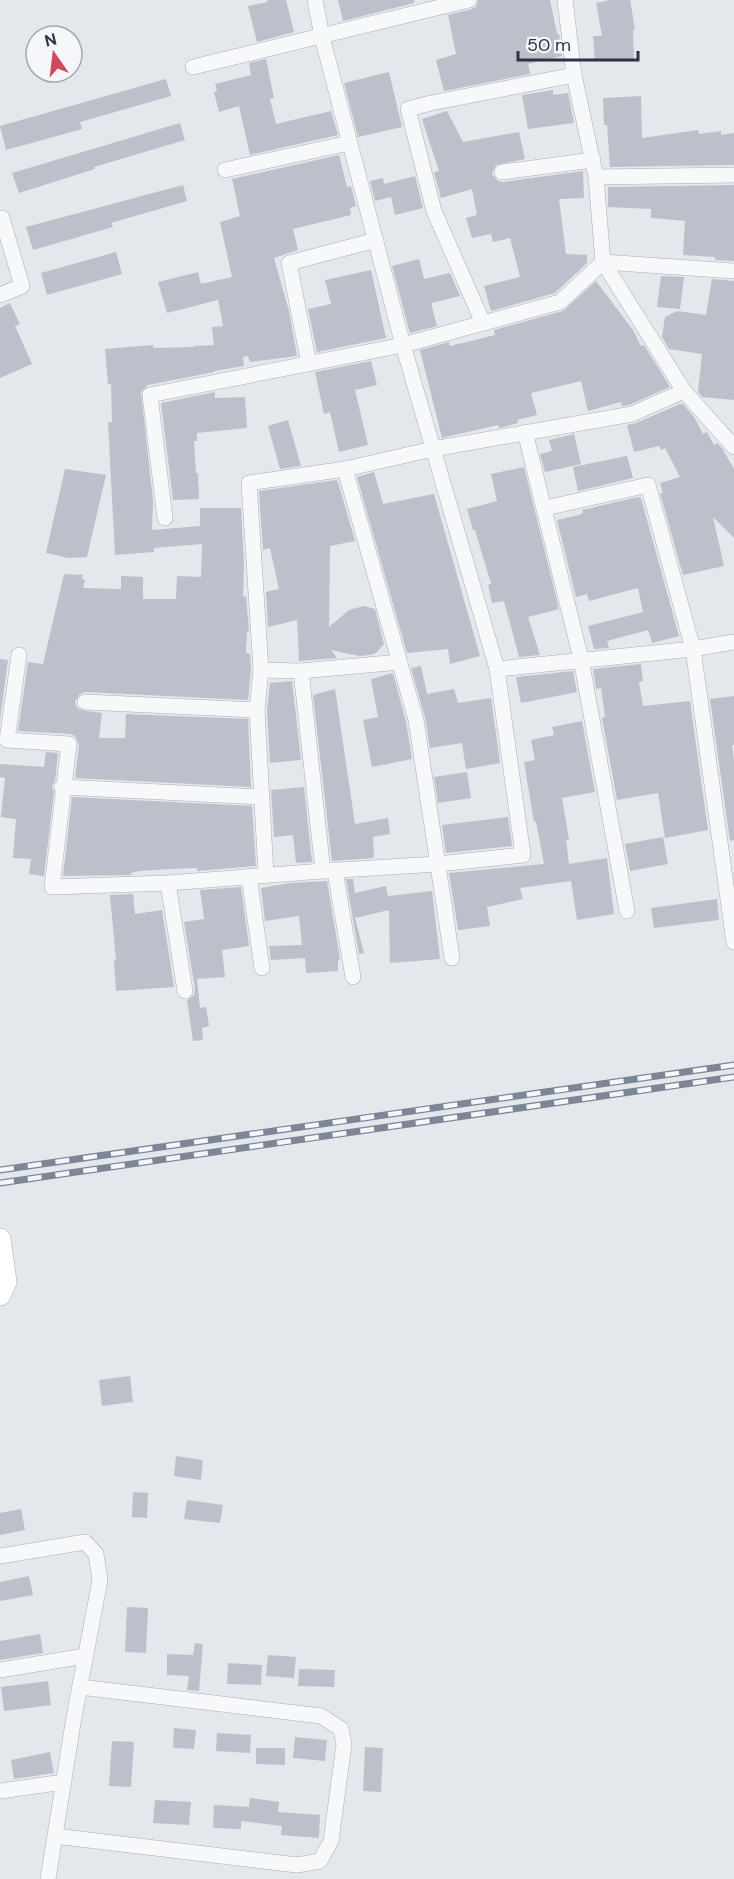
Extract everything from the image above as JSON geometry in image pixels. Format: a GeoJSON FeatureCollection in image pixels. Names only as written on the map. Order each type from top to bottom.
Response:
{"type":"FeatureCollection","features":[{"type":"Feature","properties":{"kind":"main road"},"geometry":{"type":"LineString","coordinates":[[0,1239],[3,1288]]}},
{"type":"Feature","properties":{"kind":"street"},"geometry":{"type":"LineString","coordinates":[[19,654],[7,741],[69,744],[62,787],[52,887],[168,883],[438,864],[524,855],[497,669],[403,345],[349,143],[315,0]]}},
{"type":"Feature","properties":{"kind":"street"},"geometry":{"type":"LineString","coordinates":[[193,67],[469,0]]}},
{"type":"Feature","properties":{"kind":"street"},"geometry":{"type":"LineString","coordinates":[[566,0],[574,75],[596,177],[603,262],[684,391],[734,447]]}},
{"type":"Feature","properties":{"kind":"street"},"geometry":{"type":"LineString","coordinates":[[483,323],[434,211],[408,109],[574,75]]}},
{"type":"Feature","properties":{"kind":"street"},"geometry":{"type":"LineString","coordinates":[[225,170],[349,143]]}},
{"type":"Feature","properties":{"kind":"street"},"geometry":{"type":"LineString","coordinates":[[502,172],[593,160]]}},
{"type":"Feature","properties":{"kind":"street"},"geometry":{"type":"LineString","coordinates":[[596,177],[734,175]]}},
{"type":"Feature","properties":{"kind":"street"},"geometry":{"type":"LineString","coordinates":[[0,295],[22,286],[1,215]]}},
{"type":"Feature","properties":{"kind":"street"},"geometry":{"type":"LineString","coordinates":[[309,364],[289,263],[376,240]]}},
{"type":"Feature","properties":{"kind":"street"},"geometry":{"type":"LineString","coordinates":[[165,518],[150,395],[403,345],[560,302],[603,262],[734,271]]}},
{"type":"Feature","properties":{"kind":"street"},"geometry":{"type":"LineString","coordinates":[[266,875],[256,710],[261,670],[249,483],[345,469],[433,449],[632,414],[684,391]]}},
{"type":"Feature","properties":{"kind":"street"},"geometry":{"type":"LineString","coordinates":[[525,432],[581,659],[627,911]]}},
{"type":"Feature","properties":{"kind":"street"},"geometry":{"type":"LineString","coordinates":[[345,469],[416,720],[452,958]]}},
{"type":"Feature","properties":{"kind":"street"},"geometry":{"type":"LineString","coordinates":[[545,508],[648,485],[693,649],[734,942]]}},
{"type":"Feature","properties":{"kind":"street"},"geometry":{"type":"LineString","coordinates":[[497,669],[693,649],[734,642]]}},
{"type":"Feature","properties":{"kind":"street"},"geometry":{"type":"LineString","coordinates":[[261,670],[302,671],[400,662]]}},
{"type":"Feature","properties":{"kind":"street"},"geometry":{"type":"LineString","coordinates":[[302,671],[329,871],[353,977]]}},
{"type":"Feature","properties":{"kind":"street"},"geometry":{"type":"LineString","coordinates":[[85,702],[256,710]]}},
{"type":"Feature","properties":{"kind":"street"},"geometry":{"type":"LineString","coordinates":[[62,787],[261,797]]}},
{"type":"Feature","properties":{"kind":"street"},"geometry":{"type":"LineString","coordinates":[[249,876],[262,968]]}},
{"type":"Feature","properties":{"kind":"street"},"geometry":{"type":"LineString","coordinates":[[168,883],[185,991]]}},
{"type":"Feature","properties":{"kind":"street"},"geometry":{"type":"LineString","coordinates":[[0,1556],[85,1542],[96,1554],[100,1580],[48,1879]]}},
{"type":"Feature","properties":{"kind":"street"},"geometry":{"type":"LineString","coordinates":[[0,1670],[85,1656]]}},
{"type":"Feature","properties":{"kind":"street"},"geometry":{"type":"LineString","coordinates":[[55,1836],[297,1865],[320,1861],[331,1841],[344,1744],[340,1730],[321,1716],[80,1687]]}},
{"type":"Feature","properties":{"kind":"street"},"geometry":{"type":"LineString","coordinates":[[0,1791],[64,1782]]}},
{"type":"Feature","properties":{"kind":"building"},"geometry":{"type":"Polygon","coordinates":[[[267,0],[286,0],[294,32],[257,42],[248,6],[268,2],[267,0]]]}},
{"type":"Feature","properties":{"kind":"building"},"geometry":{"type":"Polygon","coordinates":[[[338,0],[414,0],[414,3],[343,21],[338,0]]]}},
{"type":"Feature","properties":{"kind":"building"},"geometry":{"type":"Polygon","coordinates":[[[478,0],[550,0],[562,56],[528,64],[530,74],[444,91],[436,60],[456,54],[448,15],[476,7],[478,0]]]}},
{"type":"Feature","properties":{"kind":"building"},"geometry":{"type":"Polygon","coordinates":[[[630,0],[635,29],[633,30],[634,59],[595,61],[593,36],[602,36],[596,3],[630,0]]]}},
{"type":"Feature","properties":{"kind":"building"},"geometry":{"type":"Polygon","coordinates":[[[266,59],[274,98],[270,99],[276,124],[331,111],[338,135],[250,155],[239,106],[219,112],[214,92],[217,91],[215,84],[251,75],[249,63],[266,59]]]}},
{"type":"Feature","properties":{"kind":"building"},"geometry":{"type":"Polygon","coordinates":[[[389,72],[402,127],[358,137],[344,83],[389,72]]]}},
{"type":"Feature","properties":{"kind":"building"},"geometry":{"type":"Polygon","coordinates":[[[166,79],[171,96],[80,122],[82,129],[6,150],[0,126],[166,79]]]}},
{"type":"Feature","properties":{"kind":"building"},"geometry":{"type":"Polygon","coordinates":[[[553,90],[553,95],[568,93],[574,123],[528,129],[522,95],[553,90]]]}},
{"type":"Feature","properties":{"kind":"building"},"geometry":{"type":"Polygon","coordinates":[[[641,96],[642,138],[698,130],[699,134],[721,131],[721,135],[734,133],[734,165],[610,167],[603,98],[641,96]]]}},
{"type":"Feature","properties":{"kind":"building"},"geometry":{"type":"Polygon","coordinates":[[[447,111],[463,142],[519,132],[525,159],[496,165],[492,174],[498,181],[583,171],[584,198],[559,199],[566,254],[587,255],[587,263],[555,293],[491,311],[484,286],[520,277],[510,238],[493,242],[491,234],[472,238],[466,218],[477,215],[472,189],[441,198],[434,172],[439,171],[422,119],[447,111]]]}},
{"type":"Feature","properties":{"kind":"building"},"geometry":{"type":"Polygon","coordinates":[[[180,123],[185,140],[94,167],[95,169],[19,193],[12,173],[180,123]]]}},
{"type":"Feature","properties":{"kind":"building"},"geometry":{"type":"Polygon","coordinates":[[[339,155],[347,187],[351,186],[356,206],[350,208],[351,215],[293,229],[298,250],[274,258],[289,311],[297,356],[250,362],[248,356],[243,357],[244,366],[148,385],[141,392],[153,501],[152,530],[200,526],[200,508],[241,508],[243,597],[246,596],[249,631],[247,632],[246,653],[250,654],[251,670],[248,700],[85,692],[80,694],[75,701],[80,710],[102,713],[99,738],[125,738],[126,714],[248,719],[251,787],[75,778],[79,745],[75,736],[18,731],[28,662],[43,664],[64,574],[83,575],[82,579],[85,580],[83,588],[121,589],[121,576],[143,577],[143,599],[176,599],[177,576],[201,577],[202,544],[154,548],[154,552],[115,555],[108,422],[112,422],[111,384],[108,384],[105,349],[153,345],[153,348],[214,345],[212,327],[223,326],[218,300],[167,313],[158,282],[198,272],[201,284],[232,277],[220,222],[240,216],[232,179],[339,155]]]}},
{"type":"Feature","properties":{"kind":"building"},"geometry":{"type":"Polygon","coordinates":[[[415,176],[423,208],[395,215],[391,197],[375,201],[370,181],[383,178],[384,184],[415,176]]]}},
{"type":"Feature","properties":{"kind":"building"},"geometry":{"type":"Polygon","coordinates":[[[183,185],[187,201],[111,223],[113,227],[33,250],[26,227],[183,185]]]}},
{"type":"Feature","properties":{"kind":"building"},"geometry":{"type":"Polygon","coordinates":[[[734,185],[734,261],[683,255],[685,221],[651,218],[651,209],[608,207],[608,187],[734,185]]]}},
{"type":"Feature","properties":{"kind":"building"},"geometry":{"type":"Polygon","coordinates":[[[116,252],[122,274],[47,295],[41,273],[116,252]]]}},
{"type":"Feature","properties":{"kind":"building"},"geometry":{"type":"Polygon","coordinates":[[[419,259],[424,279],[450,273],[460,296],[431,303],[437,326],[410,333],[392,266],[419,259]]]}},
{"type":"Feature","properties":{"kind":"building"},"geometry":{"type":"Polygon","coordinates":[[[371,270],[386,338],[317,352],[308,309],[331,304],[325,280],[371,270]]]}},
{"type":"Feature","properties":{"kind":"building"},"geometry":{"type":"Polygon","coordinates":[[[661,276],[684,277],[680,309],[657,307],[661,276]]]}},
{"type":"Feature","properties":{"kind":"building"},"geometry":{"type":"Polygon","coordinates":[[[712,279],[734,281],[734,400],[702,397],[698,392],[702,354],[669,349],[662,337],[665,317],[677,311],[706,315],[712,279]]]}},
{"type":"Feature","properties":{"kind":"building"},"geometry":{"type":"Polygon","coordinates":[[[596,281],[633,330],[641,346],[644,345],[670,387],[629,405],[622,406],[621,402],[588,411],[581,381],[531,393],[537,415],[517,420],[518,423],[499,428],[498,425],[442,438],[420,350],[449,342],[450,346],[495,335],[494,330],[563,311],[596,281]]]}},
{"type":"Feature","properties":{"kind":"building"},"geometry":{"type":"Polygon","coordinates":[[[10,303],[20,324],[15,326],[32,364],[0,378],[0,308],[10,303]]]}},
{"type":"Feature","properties":{"kind":"building"},"geometry":{"type":"Polygon","coordinates":[[[371,361],[377,385],[355,390],[368,445],[339,452],[330,412],[324,414],[315,372],[371,361]]]}},
{"type":"Feature","properties":{"kind":"building"},"geometry":{"type":"Polygon","coordinates":[[[215,392],[215,398],[245,397],[247,428],[197,433],[197,441],[194,441],[199,499],[173,500],[161,403],[215,392]]]}},
{"type":"Feature","properties":{"kind":"building"},"geometry":{"type":"Polygon","coordinates":[[[683,404],[694,417],[703,434],[707,432],[714,445],[717,443],[722,448],[734,469],[734,538],[713,517],[724,566],[683,575],[660,493],[663,493],[660,483],[680,477],[665,448],[661,450],[659,446],[634,452],[627,425],[683,404]]]}},
{"type":"Feature","properties":{"kind":"building"},"geometry":{"type":"Polygon","coordinates":[[[288,420],[301,466],[280,469],[268,426],[288,420]]]}},
{"type":"Feature","properties":{"kind":"building"},"geometry":{"type":"Polygon","coordinates":[[[574,434],[581,464],[545,472],[540,454],[552,451],[549,440],[574,434]]]}},
{"type":"Feature","properties":{"kind":"building"},"geometry":{"type":"Polygon","coordinates":[[[627,456],[633,478],[578,491],[573,467],[627,456]]]}},
{"type":"Feature","properties":{"kind":"building"},"geometry":{"type":"Polygon","coordinates":[[[524,467],[559,609],[528,617],[540,655],[519,657],[504,601],[492,603],[488,585],[491,584],[467,509],[497,501],[491,474],[524,467]]]}},
{"type":"Feature","properties":{"kind":"building"},"geometry":{"type":"Polygon","coordinates":[[[65,469],[106,475],[87,557],[68,558],[46,553],[65,469]]]}},
{"type":"Feature","properties":{"kind":"building"},"geometry":{"type":"Polygon","coordinates":[[[374,472],[383,504],[434,494],[480,656],[450,664],[448,649],[407,653],[357,477],[374,472]]]}},
{"type":"Feature","properties":{"kind":"building"},"geometry":{"type":"Polygon","coordinates":[[[336,480],[355,541],[330,546],[329,627],[349,610],[364,606],[372,608],[375,609],[384,644],[371,655],[359,656],[331,650],[337,658],[299,661],[297,620],[268,627],[266,592],[279,589],[270,548],[263,550],[259,491],[336,480]]]}},
{"type":"Feature","properties":{"kind":"building"},"geometry":{"type":"Polygon","coordinates":[[[641,498],[679,636],[652,643],[648,630],[607,641],[609,648],[594,649],[588,626],[643,612],[638,588],[589,601],[587,594],[576,597],[557,520],[579,515],[583,513],[582,510],[641,498]]]}},
{"type":"Feature","properties":{"kind":"building"},"geometry":{"type":"Polygon","coordinates":[[[0,659],[8,660],[0,720],[0,659]]]}},
{"type":"Feature","properties":{"kind":"building"},"geometry":{"type":"Polygon","coordinates":[[[641,664],[643,681],[639,682],[643,706],[690,701],[708,830],[665,838],[658,793],[617,800],[602,718],[605,717],[601,688],[596,689],[593,669],[641,664]]]}},
{"type":"Feature","properties":{"kind":"building"},"geometry":{"type":"Polygon","coordinates":[[[421,666],[427,694],[454,689],[458,703],[491,698],[500,763],[466,769],[462,743],[430,748],[425,717],[411,668],[421,666]]]}},
{"type":"Feature","properties":{"kind":"building"},"geometry":{"type":"Polygon","coordinates":[[[573,671],[577,692],[521,703],[516,677],[573,671]]]}},
{"type":"Feature","properties":{"kind":"building"},"geometry":{"type":"Polygon","coordinates":[[[393,673],[406,722],[412,759],[372,767],[363,720],[378,717],[371,679],[393,673]]]}},
{"type":"Feature","properties":{"kind":"building"},"geometry":{"type":"Polygon","coordinates":[[[292,681],[301,760],[270,763],[267,710],[270,683],[292,681]]]}},
{"type":"Feature","properties":{"kind":"building"},"geometry":{"type":"Polygon","coordinates":[[[335,689],[355,824],[388,818],[390,834],[373,837],[374,858],[332,861],[313,695],[335,689]]]}},
{"type":"Feature","properties":{"kind":"building"},"geometry":{"type":"Polygon","coordinates":[[[734,696],[734,745],[732,745],[734,840],[730,841],[710,699],[734,696]]]}},
{"type":"Feature","properties":{"kind":"building"},"geometry":{"type":"Polygon","coordinates":[[[582,721],[595,792],[562,798],[569,840],[566,840],[569,864],[607,858],[614,914],[577,920],[571,881],[520,888],[523,899],[487,907],[490,926],[458,930],[449,873],[544,864],[524,762],[535,760],[531,740],[554,735],[552,727],[582,721]]]}},
{"type":"Feature","properties":{"kind":"building"},"geometry":{"type":"Polygon","coordinates":[[[46,752],[58,753],[55,781],[52,786],[54,792],[44,876],[29,874],[31,859],[13,858],[16,819],[1,817],[5,778],[0,777],[0,764],[44,767],[46,752]]]}},
{"type":"Feature","properties":{"kind":"building"},"geometry":{"type":"Polygon","coordinates":[[[467,772],[471,798],[438,803],[434,777],[467,772]]]}},
{"type":"Feature","properties":{"kind":"building"},"geometry":{"type":"Polygon","coordinates":[[[304,787],[312,862],[296,863],[293,835],[274,837],[271,790],[304,787]]]}},
{"type":"Feature","properties":{"kind":"building"},"geometry":{"type":"Polygon","coordinates":[[[72,797],[252,806],[256,866],[197,871],[197,868],[139,871],[131,875],[63,876],[72,797]]]}},
{"type":"Feature","properties":{"kind":"building"},"geometry":{"type":"Polygon","coordinates":[[[508,817],[512,846],[446,853],[442,825],[508,817]]]}},
{"type":"Feature","properties":{"kind":"building"},"geometry":{"type":"Polygon","coordinates":[[[663,837],[668,864],[630,871],[625,844],[663,837]]]}},
{"type":"Feature","properties":{"kind":"building"},"geometry":{"type":"Polygon","coordinates":[[[346,879],[353,879],[355,893],[386,886],[388,896],[432,891],[440,959],[390,963],[389,910],[355,918],[364,953],[359,954],[346,879]]]}},
{"type":"Feature","properties":{"kind":"building"},"geometry":{"type":"Polygon","coordinates":[[[327,881],[340,959],[338,960],[338,971],[306,973],[305,958],[271,960],[269,946],[302,945],[299,916],[265,921],[261,888],[290,883],[327,881]]]}},
{"type":"Feature","properties":{"kind":"building"},"geometry":{"type":"Polygon","coordinates":[[[241,887],[249,946],[222,950],[225,977],[197,979],[200,1008],[206,1007],[209,1026],[202,1028],[203,1040],[193,1041],[187,1000],[194,995],[195,989],[184,922],[204,919],[200,890],[241,887]]]}},
{"type":"Feature","properties":{"kind":"building"},"geometry":{"type":"Polygon","coordinates":[[[133,894],[135,914],[162,910],[174,987],[116,991],[114,960],[116,960],[110,895],[133,894]]]}},
{"type":"Feature","properties":{"kind":"building"},"geometry":{"type":"Polygon","coordinates":[[[717,899],[719,920],[654,928],[651,908],[717,899]]]}},
{"type":"Feature","properties":{"kind":"building"},"geometry":{"type":"Polygon","coordinates":[[[130,1376],[133,1402],[102,1406],[99,1380],[130,1376]]]}},
{"type":"Feature","properties":{"kind":"building"},"geometry":{"type":"Polygon","coordinates":[[[176,1456],[203,1460],[201,1480],[174,1476],[176,1456]]]}},
{"type":"Feature","properties":{"kind":"building"},"geometry":{"type":"Polygon","coordinates":[[[133,1492],[148,1493],[147,1518],[132,1517],[133,1492]]]}},
{"type":"Feature","properties":{"kind":"building"},"geometry":{"type":"Polygon","coordinates":[[[187,1500],[223,1505],[220,1523],[184,1519],[187,1500]]]}},
{"type":"Feature","properties":{"kind":"building"},"geometry":{"type":"Polygon","coordinates":[[[21,1509],[25,1530],[0,1535],[0,1513],[21,1509]]]}},
{"type":"Feature","properties":{"kind":"building"},"geometry":{"type":"Polygon","coordinates":[[[29,1576],[33,1595],[0,1601],[0,1582],[29,1576]]]}},
{"type":"Feature","properties":{"kind":"building"},"geometry":{"type":"Polygon","coordinates":[[[127,1607],[148,1608],[146,1653],[125,1652],[127,1607]]]}},
{"type":"Feature","properties":{"kind":"building"},"geometry":{"type":"Polygon","coordinates":[[[40,1634],[43,1653],[0,1660],[0,1641],[40,1634]]]}},
{"type":"Feature","properties":{"kind":"building"},"geometry":{"type":"Polygon","coordinates":[[[195,1643],[203,1644],[199,1691],[187,1690],[189,1676],[167,1675],[167,1654],[193,1655],[195,1643]]]}},
{"type":"Feature","properties":{"kind":"building"},"geometry":{"type":"Polygon","coordinates":[[[268,1655],[296,1657],[294,1678],[266,1676],[268,1655]]]}},
{"type":"Feature","properties":{"kind":"building"},"geometry":{"type":"Polygon","coordinates":[[[228,1663],[262,1665],[261,1685],[227,1684],[228,1663]]]}},
{"type":"Feature","properties":{"kind":"building"},"geometry":{"type":"Polygon","coordinates":[[[299,1669],[335,1670],[334,1687],[298,1686],[299,1669]]]}},
{"type":"Feature","properties":{"kind":"building"},"geometry":{"type":"Polygon","coordinates":[[[48,1681],[51,1705],[4,1711],[1,1687],[48,1681]]]}},
{"type":"Feature","properties":{"kind":"building"},"geometry":{"type":"Polygon","coordinates":[[[174,1728],[196,1730],[194,1749],[173,1748],[174,1728]]]}},
{"type":"Feature","properties":{"kind":"building"},"geometry":{"type":"Polygon","coordinates":[[[217,1733],[251,1735],[250,1753],[216,1751],[217,1733]]]}},
{"type":"Feature","properties":{"kind":"building"},"geometry":{"type":"Polygon","coordinates":[[[295,1737],[327,1740],[325,1761],[293,1758],[295,1737]]]}},
{"type":"Feature","properties":{"kind":"building"},"geometry":{"type":"Polygon","coordinates":[[[112,1741],[134,1742],[131,1787],[109,1786],[112,1741]]]}},
{"type":"Feature","properties":{"kind":"building"},"geometry":{"type":"Polygon","coordinates":[[[365,1747],[383,1748],[381,1792],[363,1791],[365,1747]]]}},
{"type":"Feature","properties":{"kind":"building"},"geometry":{"type":"Polygon","coordinates":[[[256,1748],[285,1748],[285,1765],[256,1764],[256,1748]]]}},
{"type":"Feature","properties":{"kind":"building"},"geometry":{"type":"Polygon","coordinates":[[[50,1752],[54,1773],[14,1779],[11,1760],[50,1752]]]}},
{"type":"Feature","properties":{"kind":"building"},"geometry":{"type":"Polygon","coordinates":[[[250,1798],[279,1802],[278,1812],[320,1815],[319,1838],[281,1835],[282,1826],[241,1821],[241,1829],[213,1828],[214,1805],[249,1807],[250,1798]]]}},
{"type":"Feature","properties":{"kind":"building"},"geometry":{"type":"Polygon","coordinates":[[[155,1800],[191,1802],[189,1825],[153,1823],[155,1800]]]}},
{"type":"Feature","properties":{"kind":"railway"},"geometry":{"type":"LineString","coordinates":[[0,1170],[734,1065]]}},
{"type":"Feature","properties":{"kind":"railway"},"geometry":{"type":"LineString","coordinates":[[0,1183],[734,1077]]}}]}
